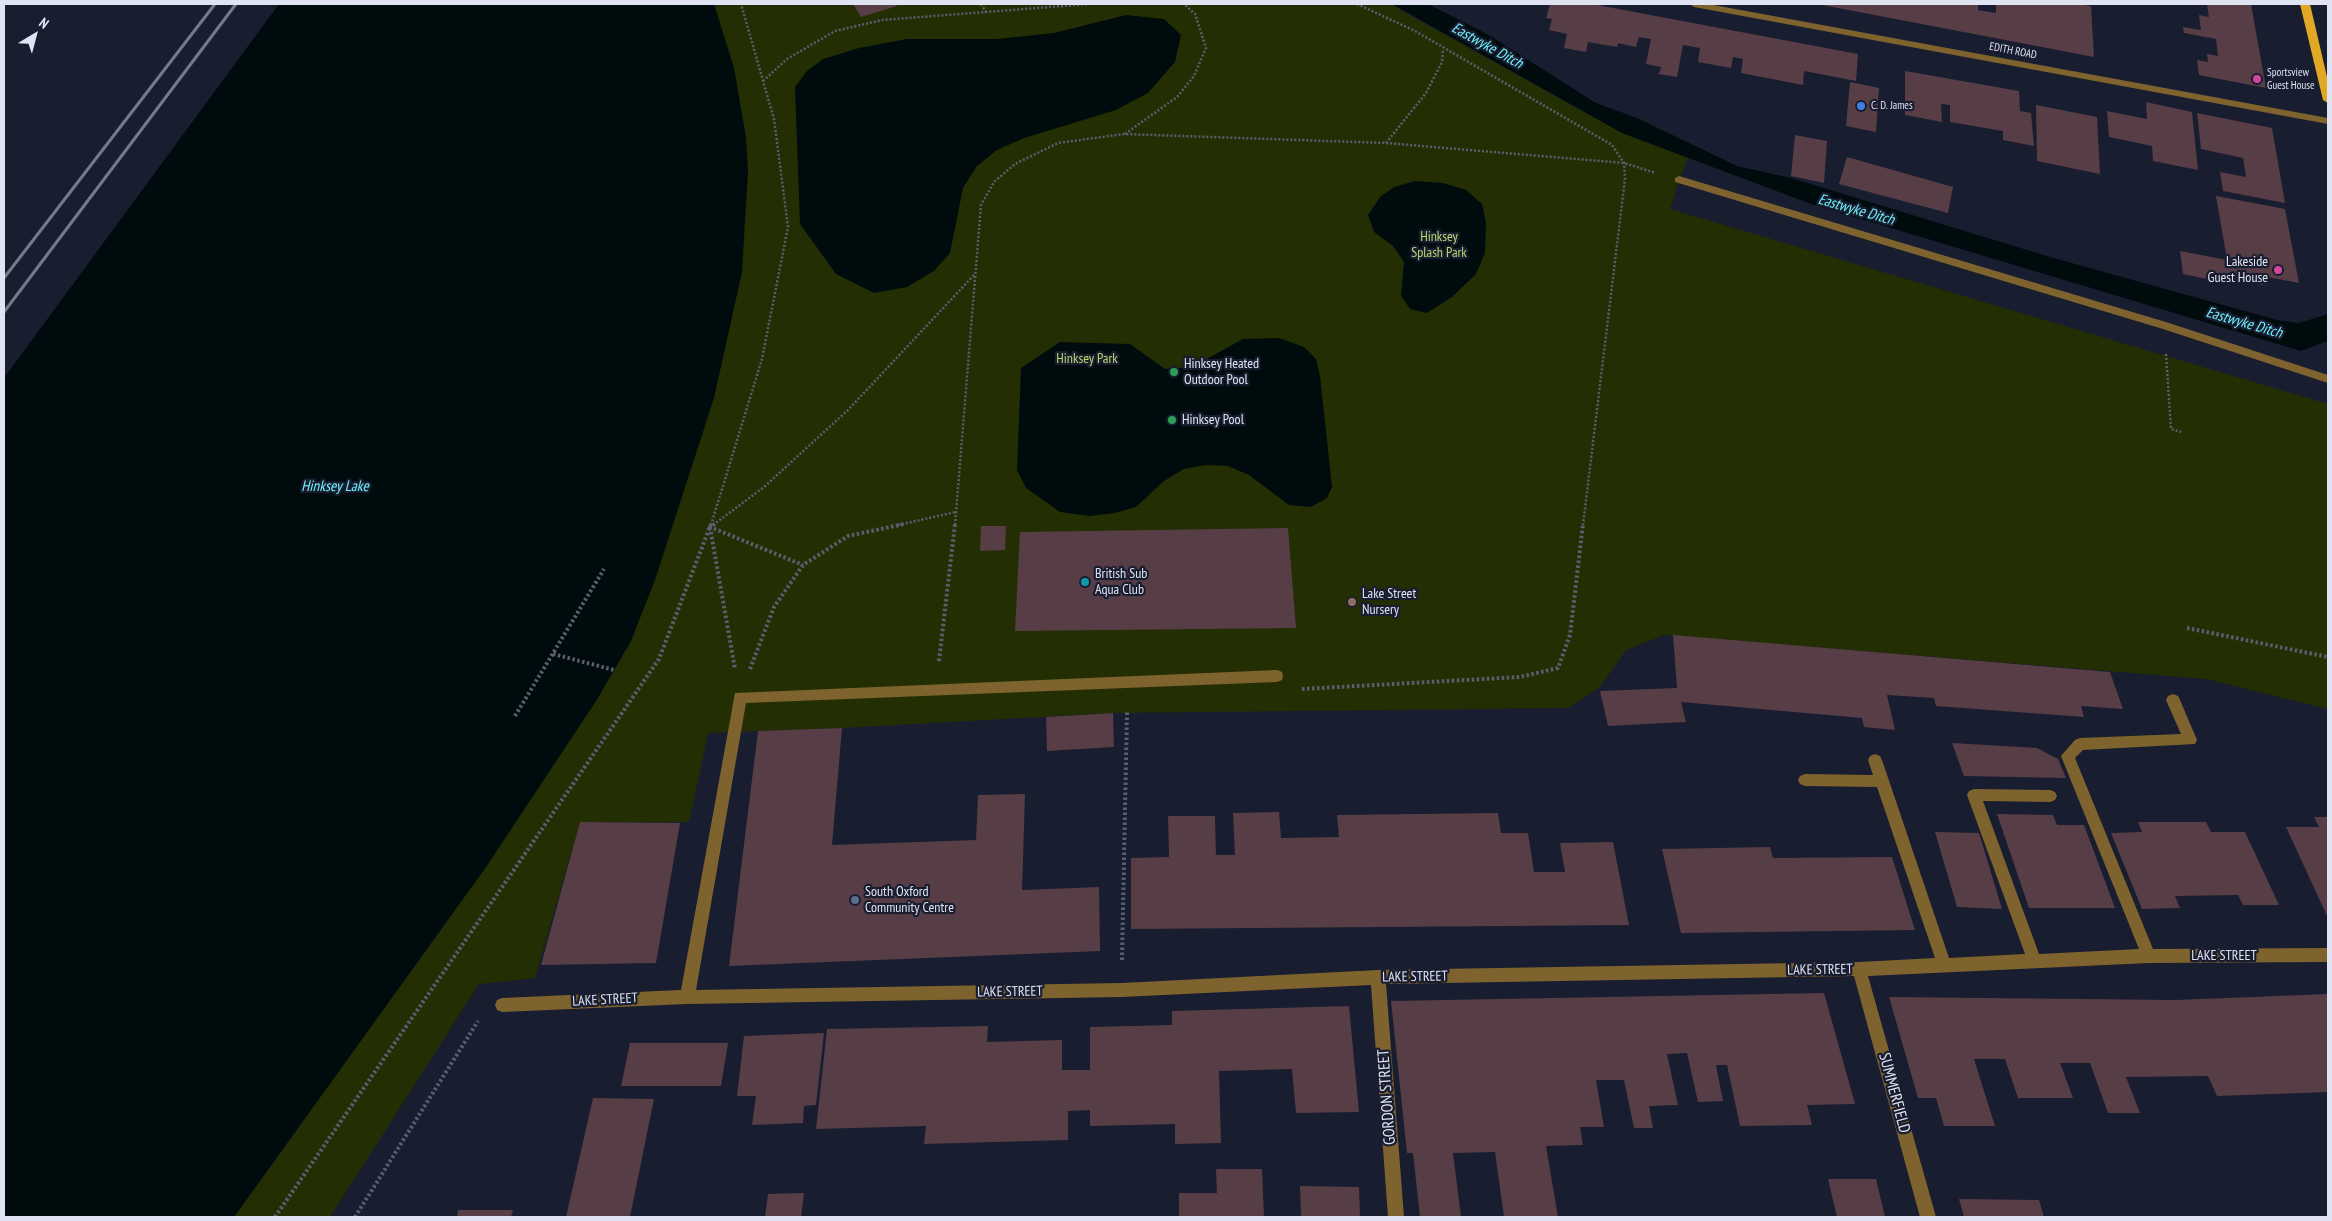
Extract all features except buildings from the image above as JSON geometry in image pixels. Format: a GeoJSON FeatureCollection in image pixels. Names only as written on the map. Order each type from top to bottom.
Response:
{"type":"FeatureCollection","features":[{"type":"Feature","properties":{"kind":"main road"},"geometry":{"type":"LineString","coordinates":[[2305,4],[2328,100]]}},
{"type":"Feature","properties":{"kind":"street","name":"EDITH ROAD"},"geometry":{"type":"LineString","coordinates":[[1694,4],[2328,121]]}},
{"type":"Feature","properties":{"kind":"street"},"geometry":{"type":"LineString","coordinates":[[1679,180],[2165,326],[2328,379]]}},
{"type":"Feature","properties":{"kind":"street"},"geometry":{"type":"LineString","coordinates":[[687,996],[740,697],[1277,676]]}},
{"type":"Feature","properties":{"kind":"street"},"geometry":{"type":"LineString","coordinates":[[2149,956],[2068,756],[2080,744],[2190,740],[2173,700]]}},
{"type":"Feature","properties":{"kind":"street"},"geometry":{"type":"LineString","coordinates":[[1876,760],[1944,964]]}},
{"type":"Feature","properties":{"kind":"street"},"geometry":{"type":"LineString","coordinates":[[1806,780],[1882,781]]}},
{"type":"Feature","properties":{"kind":"street"},"geometry":{"type":"LineString","coordinates":[[2034,960],[1974,795],[2050,796]]}},
{"type":"Feature","properties":{"kind":"street","name":"LAKE STREET"},"geometry":{"type":"LineString","coordinates":[[502,1005],[687,996],[1122,990],[1378,977],[1860,969],[2149,956],[2328,955]]}},
{"type":"Feature","properties":{"kind":"street","name":"SUMMERFIELD"},"geometry":{"type":"LineString","coordinates":[[1860,969],[1928,1217]]}},
{"type":"Feature","properties":{"kind":"street","name":"GORDON STREET"},"geometry":{"type":"LineString","coordinates":[[1378,977],[1396,1217]]}},
{"type":"Feature","properties":{"kind":"path"},"geometry":{"type":"LineString","coordinates":[[275,1217],[659,659],[710,526],[762,359],[788,227],[774,119],[741,4]]}},
{"type":"Feature","properties":{"kind":"path"},"geometry":{"type":"LineString","coordinates":[[981,4],[987,12]]}},
{"type":"Feature","properties":{"kind":"path"},"geometry":{"type":"LineString","coordinates":[[762,82],[787,59],[836,31],[882,20],[1089,4]]}},
{"type":"Feature","properties":{"kind":"path"},"geometry":{"type":"LineString","coordinates":[[1124,134],[1177,97],[1194,76],[1206,48],[1195,14],[1184,4]]}},
{"type":"Feature","properties":{"kind":"path"},"geometry":{"type":"LineString","coordinates":[[1293,690],[1520,677],[1558,668],[1570,635],[1625,179],[1624,163],[1612,145],[1415,31],[1357,4]]}},
{"type":"Feature","properties":{"kind":"path"},"geometry":{"type":"LineString","coordinates":[[1386,143],[1426,93],[1442,62],[1444,49]]}},
{"type":"Feature","properties":{"kind":"path"},"geometry":{"type":"LineString","coordinates":[[935,689],[956,512],[981,205],[994,182],[1015,164],[1058,143],[1124,134],[1386,143],[1624,163],[1679,180]]}},
{"type":"Feature","properties":{"kind":"path"},"geometry":{"type":"LineString","coordinates":[[710,526],[764,487],[848,410],[975,273]]}},
{"type":"Feature","properties":{"kind":"path"},"geometry":{"type":"LineString","coordinates":[[2165,326],[2171,429],[2181,432]]}},
{"type":"Feature","properties":{"kind":"path"},"geometry":{"type":"LineString","coordinates":[[740,697],[774,607],[803,565],[848,536],[956,512]]}},
{"type":"Feature","properties":{"kind":"path"},"geometry":{"type":"LineString","coordinates":[[710,526],[803,565]]}},
{"type":"Feature","properties":{"kind":"path"},"geometry":{"type":"LineString","coordinates":[[710,526],[740,697]]}},
{"type":"Feature","properties":{"kind":"path"},"geometry":{"type":"LineString","coordinates":[[515,716],[604,569]]}},
{"type":"Feature","properties":{"kind":"path"},"geometry":{"type":"LineString","coordinates":[[2187,628],[2328,657]]}},
{"type":"Feature","properties":{"kind":"path"},"geometry":{"type":"LineString","coordinates":[[553,654],[614,670]]}},
{"type":"Feature","properties":{"kind":"path"},"geometry":{"type":"LineString","coordinates":[[1122,990],[1127,707]]}},
{"type":"Feature","properties":{"kind":"path"},"geometry":{"type":"LineString","coordinates":[[355,1217],[481,1016],[502,1005]]}},
{"type":"Feature","properties":{"kind":"green space","name":"Hinksey Park"},"geometry":{"type":"Polygon","coordinates":[[[714,4],[1390,4],[1622,133],[1688,158],[1670,209],[2328,404],[2328,709],[2206,679],[1664,635],[1626,650],[1600,687],[1568,708],[1112,713],[842,728],[708,733],[689,822],[580,822],[535,978],[479,984],[330,1217],[234,1217],[486,867],[596,701],[631,641],[734,69],[714,4]]]}},
{"type":"Feature","properties":{"kind":"water","name":"Hinksey Lake"},"geometry":{"type":"Polygon","coordinates":[[[279,4],[714,4],[734,68],[746,137],[748,171],[742,272],[714,398],[655,580],[631,641],[596,701],[486,867],[234,1217],[4,1217],[4,378],[279,4]]]}},
{"type":"Feature","properties":{"kind":"water","name":"Eastwyke Ditch"},"geometry":{"type":"Polygon","coordinates":[[[1392,4],[1428,4],[1487,34],[1596,103],[1637,118],[1737,166],[1791,178],[2050,257],[2277,320],[2299,323],[2328,314],[2328,341],[2301,351],[1811,204],[1622,133],[1392,4]]]}},
{"type":"Feature","properties":{"kind":"water"},"geometry":{"type":"Polygon","coordinates":[[[1126,15],[1164,19],[1181,35],[1175,62],[1148,93],[1116,110],[1024,138],[997,150],[977,166],[963,188],[950,253],[934,271],[907,287],[874,293],[836,274],[800,224],[795,87],[807,71],[823,59],[859,48],[907,39],[997,39],[1054,33],[1126,15]]]}},
{"type":"Feature","properties":{"kind":"water"},"geometry":{"type":"Polygon","coordinates":[[[1415,181],[1443,183],[1466,190],[1482,204],[1486,222],[1485,253],[1476,274],[1452,297],[1427,313],[1410,309],[1401,296],[1404,262],[1393,246],[1374,232],[1368,215],[1380,197],[1394,187],[1415,181]]]}},
{"type":"Feature","properties":{"kind":"water","name":"Hinksey Pool"},"geometry":{"type":"Polygon","coordinates":[[[1279,338],[1304,347],[1316,359],[1320,376],[1332,487],[1327,498],[1311,507],[1289,505],[1249,475],[1228,466],[1206,465],[1184,469],[1164,481],[1136,507],[1115,513],[1090,516],[1060,512],[1026,488],[1017,470],[1021,368],[1060,342],[1130,344],[1165,369],[1192,367],[1243,339],[1279,338]]]}},
{"type":"Feature","properties":{"kind":"railway"},"geometry":{"type":"LineString","coordinates":[[4,278],[215,4]]}},
{"type":"Feature","properties":{"kind":"railway"},"geometry":{"type":"LineString","coordinates":[[4,312],[236,4]]}},
{"type":"Feature","properties":{"kind":"place","name":"Sportsview Guest House"},"geometry":{"type":"Point","coordinates":[2257,79]}},
{"type":"Feature","properties":{"kind":"place","name":"C. D. James"},"geometry":{"type":"Point","coordinates":[1861,106]}},
{"type":"Feature","properties":{"kind":"place","name":"Lakeside Guest House"},"geometry":{"type":"Point","coordinates":[2278,270]}},
{"type":"Feature","properties":{"kind":"place","name":"Hinksey Heated Outdoor Pool"},"geometry":{"type":"Point","coordinates":[1174,372]}},
{"type":"Feature","properties":{"kind":"place","name":"Hinksey Pool"},"geometry":{"type":"Point","coordinates":[1172,420]}},
{"type":"Feature","properties":{"kind":"place","name":"British Sub Aqua Club"},"geometry":{"type":"Point","coordinates":[1085,582]}},
{"type":"Feature","properties":{"kind":"place","name":"Lake Street Nursery"},"geometry":{"type":"Point","coordinates":[1352,602]}},
{"type":"Feature","properties":{"kind":"place","name":"South Oxford Community Centre"},"geometry":{"type":"Point","coordinates":[855,900]}},
{"type":"Feature","properties":{"kind":"park label","name":"Hinksey Splash Park"},"geometry":{"type":"Point","coordinates":[1439,246]}}]}
